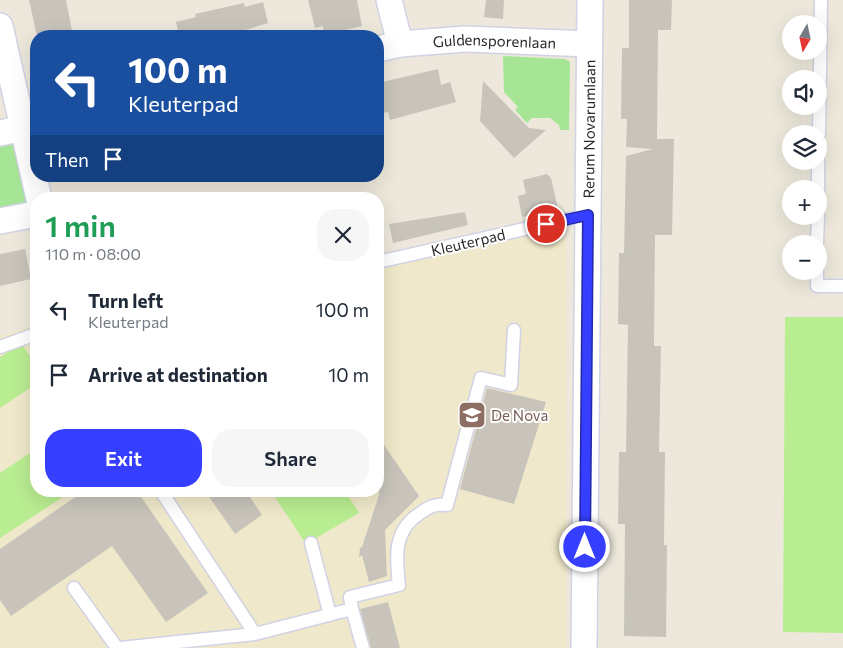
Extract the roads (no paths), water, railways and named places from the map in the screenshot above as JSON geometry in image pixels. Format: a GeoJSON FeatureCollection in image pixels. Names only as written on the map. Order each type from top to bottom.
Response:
{"type":"FeatureCollection","features":[{"type":"Feature","properties":{"kind":"street","name":"Guldensporenlaan"},"geometry":{"type":"LineString","coordinates":[[389,0],[389,47],[465,39],[589,44]]}},
{"type":"Feature","properties":{"kind":"street","name":"Rerum Novarumlaan"},"geometry":{"type":"LineString","coordinates":[[584,648],[590,0]]}},
{"type":"Feature","properties":{"kind":"street"},"geometry":{"type":"LineString","coordinates":[[0,26],[20,129],[30,166]]}},
{"type":"Feature","properties":{"kind":"street"},"geometry":{"type":"LineString","coordinates":[[0,221],[30,215]]}},
{"type":"Feature","properties":{"kind":"lane"},"geometry":{"type":"LineString","coordinates":[[819,125],[821,0]]}},
{"type":"Feature","properties":{"kind":"lane","name":"Kleuterpad"},"geometry":{"type":"LineString","coordinates":[[384,261],[588,215]]}},
{"type":"Feature","properties":{"kind":"lane"},"geometry":{"type":"LineString","coordinates":[[817,280],[817,286],[843,286]]}},
{"type":"Feature","properties":{"kind":"lane"},"geometry":{"type":"LineString","coordinates":[[363,648],[350,597],[399,585],[396,560],[398,539],[409,521],[434,504],[448,505],[481,378],[511,385],[514,330]]}},
{"type":"Feature","properties":{"kind":"lane"},"geometry":{"type":"LineString","coordinates":[[0,347],[30,336]]}},
{"type":"Feature","properties":{"kind":"lane"},"geometry":{"type":"LineString","coordinates":[[165,497],[255,634]]}},
{"type":"Feature","properties":{"kind":"lane"},"geometry":{"type":"LineString","coordinates":[[311,542],[330,615]]}},
{"type":"Feature","properties":{"kind":"lane"},"geometry":{"type":"LineString","coordinates":[[74,588],[118,648],[255,634],[352,609]]}},
{"type":"Feature","properties":{"kind":"place","name":"De Nova"},"geometry":{"type":"Point","coordinates":[472,415]}}]}
